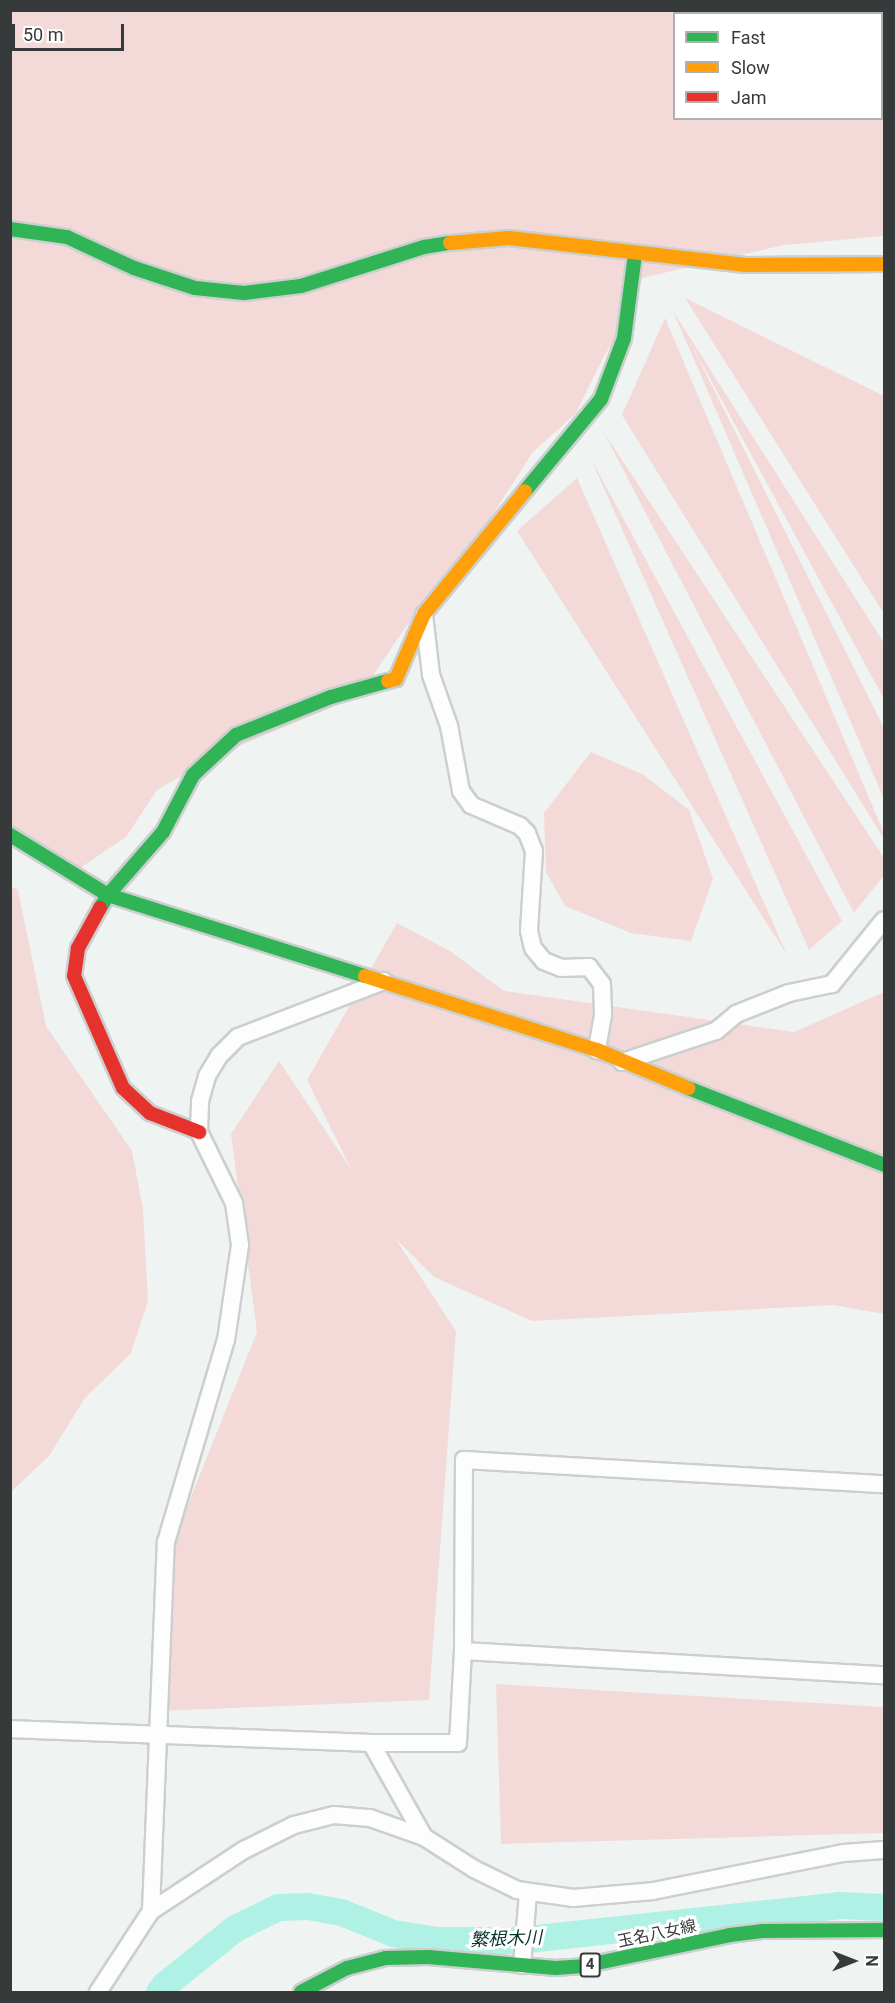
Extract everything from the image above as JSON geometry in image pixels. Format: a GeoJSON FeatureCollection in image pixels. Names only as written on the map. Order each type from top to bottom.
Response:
{"type":"FeatureCollection","features":[{"type":"Feature","properties":{"kind":"street"},"geometry":{"type":"LineString","coordinates":[[10,229],[31,230],[67,237],[134,268],[195,288],[244,294],[301,286],[424,246],[477,239],[548,242],[635,254],[745,265],[885,264]]}},
{"type":"Feature","properties":{"kind":"street"},"geometry":{"type":"LineString","coordinates":[[199,1132],[150,1113],[123,1088],[74,976],[78,948],[108,895],[163,832],[193,775],[236,735],[331,697],[396,679],[424,614],[601,399],[614,371],[624,338],[635,254]]}},
{"type":"Feature","properties":{"kind":"street"},"geometry":{"type":"LineString","coordinates":[[424,614],[430,675],[449,726],[461,791],[471,805],[520,826],[527,833],[534,851],[529,931],[533,948],[544,961],[561,968],[589,967],[602,984],[603,1015],[597,1050]]}},
{"type":"Feature","properties":{"kind":"street"},"geometry":{"type":"LineString","coordinates":[[10,835],[108,895],[597,1050],[621,1062],[885,1165]]}},
{"type":"Feature","properties":{"kind":"street"},"geometry":{"type":"LineString","coordinates":[[621,1062],[716,1031],[736,1014],[789,993],[832,984],[885,920]]}},
{"type":"Feature","properties":{"kind":"street"},"geometry":{"type":"LineString","coordinates":[[151,1911],[160,1734],[166,1542],[226,1340],[240,1245],[234,1203],[199,1132],[200,1101],[207,1077],[219,1056],[238,1037],[384,981]]}},
{"type":"Feature","properties":{"kind":"street"},"geometry":{"type":"LineString","coordinates":[[10,1729],[370,1743],[458,1743],[463,1651],[464,1460],[885,1484]]}},
{"type":"Feature","properties":{"kind":"street"},"geometry":{"type":"LineString","coordinates":[[463,1651],[885,1675]]}},
{"type":"Feature","properties":{"kind":"street"},"geometry":{"type":"LineString","coordinates":[[370,1743],[424,1837]]}},
{"type":"Feature","properties":{"kind":"street"},"geometry":{"type":"LineString","coordinates":[[98,1992],[151,1911],[244,1850],[294,1825],[334,1815],[370,1818],[424,1837],[474,1869],[528,1897],[573,1898],[653,1891],[843,1853],[885,1850]]}},
{"type":"Feature","properties":{"kind":"street"},"geometry":{"type":"LineString","coordinates":[[522,1962],[528,1897]]}},
{"type":"Feature","properties":{"kind":"street","name":"玉名八女線"},"geometry":{"type":"LineString","coordinates":[[301,1992],[347,1968],[386,1958],[428,1957],[522,1962],[556,1968],[583,1966],[730,1935],[762,1931],[885,1930]]}},
{"type":"Feature","properties":{"kind":"shaded area"},"geometry":{"type":"Polygon","coordinates":[[[10,11],[884,11],[884,236],[784,245],[642,278],[636,306],[604,356],[576,413],[533,452],[479,536],[405,628],[359,696],[220,754],[157,790],[126,837],[80,868],[11,825],[10,11]]]}},
{"type":"Feature","properties":{"kind":"shaded area"},"geometry":{"type":"Polygon","coordinates":[[[685,298],[884,396],[884,614],[685,298]]]}},
{"type":"Feature","properties":{"kind":"shaded area"},"geometry":{"type":"Polygon","coordinates":[[[673,311],[884,643],[884,699],[688,338],[884,728],[884,799],[673,311]]]}},
{"type":"Feature","properties":{"kind":"shaded area"},"geometry":{"type":"Polygon","coordinates":[[[665,318],[884,833],[884,839],[622,415],[665,318]]]}},
{"type":"Feature","properties":{"kind":"shaded area"},"geometry":{"type":"Polygon","coordinates":[[[603,431],[884,858],[884,875],[854,913],[603,431]]]}},
{"type":"Feature","properties":{"kind":"shaded area"},"geometry":{"type":"Polygon","coordinates":[[[590,457],[842,921],[809,950],[590,457]]]}},
{"type":"Feature","properties":{"kind":"shaded area"},"geometry":{"type":"Polygon","coordinates":[[[577,478],[787,955],[517,531],[577,478]]]}},
{"type":"Feature","properties":{"kind":"shaded area"},"geometry":{"type":"Polygon","coordinates":[[[591,752],[644,775],[689,810],[713,879],[691,941],[631,933],[565,906],[546,872],[544,813],[591,752]]]}},
{"type":"Feature","properties":{"kind":"shaded area"},"geometry":{"type":"Polygon","coordinates":[[[11,886],[18,890],[46,1026],[132,1151],[143,1209],[148,1301],[131,1353],[85,1398],[49,1456],[11,1492],[11,886]]]}},
{"type":"Feature","properties":{"kind":"shaded area"},"geometry":{"type":"Polygon","coordinates":[[[397,923],[450,951],[504,991],[794,1032],[884,992],[884,1314],[833,1305],[532,1321],[434,1277],[395,1238],[456,1331],[429,1700],[160,1711],[165,1562],[257,1332],[231,1134],[279,1061],[351,1169],[307,1080],[397,923]]]}},
{"type":"Feature","properties":{"kind":"shaded area"},"geometry":{"type":"Polygon","coordinates":[[[496,1684],[884,1707],[884,1833],[501,1844],[496,1684]]]}},
{"type":"Feature","properties":{"kind":"waterway","name":"繁根木川"},"geometry":{"type":"LineString","coordinates":[[159,1992],[164,1985],[235,1928],[278,1907],[307,1906],[341,1912],[393,1933],[436,1940],[518,1940],[838,1905],[884,1907]]}},
{"type":"Feature","properties":{"kind":"traffic: fast"},"geometry":{"type":"LineString","coordinates":[[10,229],[67,237],[134,268],[195,288],[244,293],[301,286],[424,247],[450,243]]}},
{"type":"Feature","properties":{"kind":"traffic: fast"},"geometry":{"type":"LineString","coordinates":[[525,491],[601,399],[624,338],[635,254]]}},
{"type":"Feature","properties":{"kind":"traffic: fast"},"geometry":{"type":"LineString","coordinates":[[100,908],[108,895],[163,832],[193,775],[236,735],[331,697],[388,681]]}},
{"type":"Feature","properties":{"kind":"traffic: fast"},"geometry":{"type":"LineString","coordinates":[[10,835],[108,895],[365,976]]}},
{"type":"Feature","properties":{"kind":"traffic: fast"},"geometry":{"type":"LineString","coordinates":[[688,1088],[884,1165]]}},
{"type":"Feature","properties":{"kind":"traffic: fast"},"geometry":{"type":"LineString","coordinates":[[301,1992],[347,1968],[386,1958],[428,1957],[556,1968],[583,1966],[730,1935],[762,1931],[884,1930]]}},
{"type":"Feature","properties":{"kind":"traffic: slow"},"geometry":{"type":"LineString","coordinates":[[450,243],[509,238],[745,265],[884,264]]}},
{"type":"Feature","properties":{"kind":"traffic: slow"},"geometry":{"type":"LineString","coordinates":[[388,681],[396,679],[424,614],[525,491]]}},
{"type":"Feature","properties":{"kind":"traffic: slow"},"geometry":{"type":"LineString","coordinates":[[365,976],[597,1050],[688,1088]]}},
{"type":"Feature","properties":{"kind":"traffic: jam"},"geometry":{"type":"LineString","coordinates":[[100,908],[78,948],[74,976],[123,1088],[150,1113],[199,1132]]}}]}
